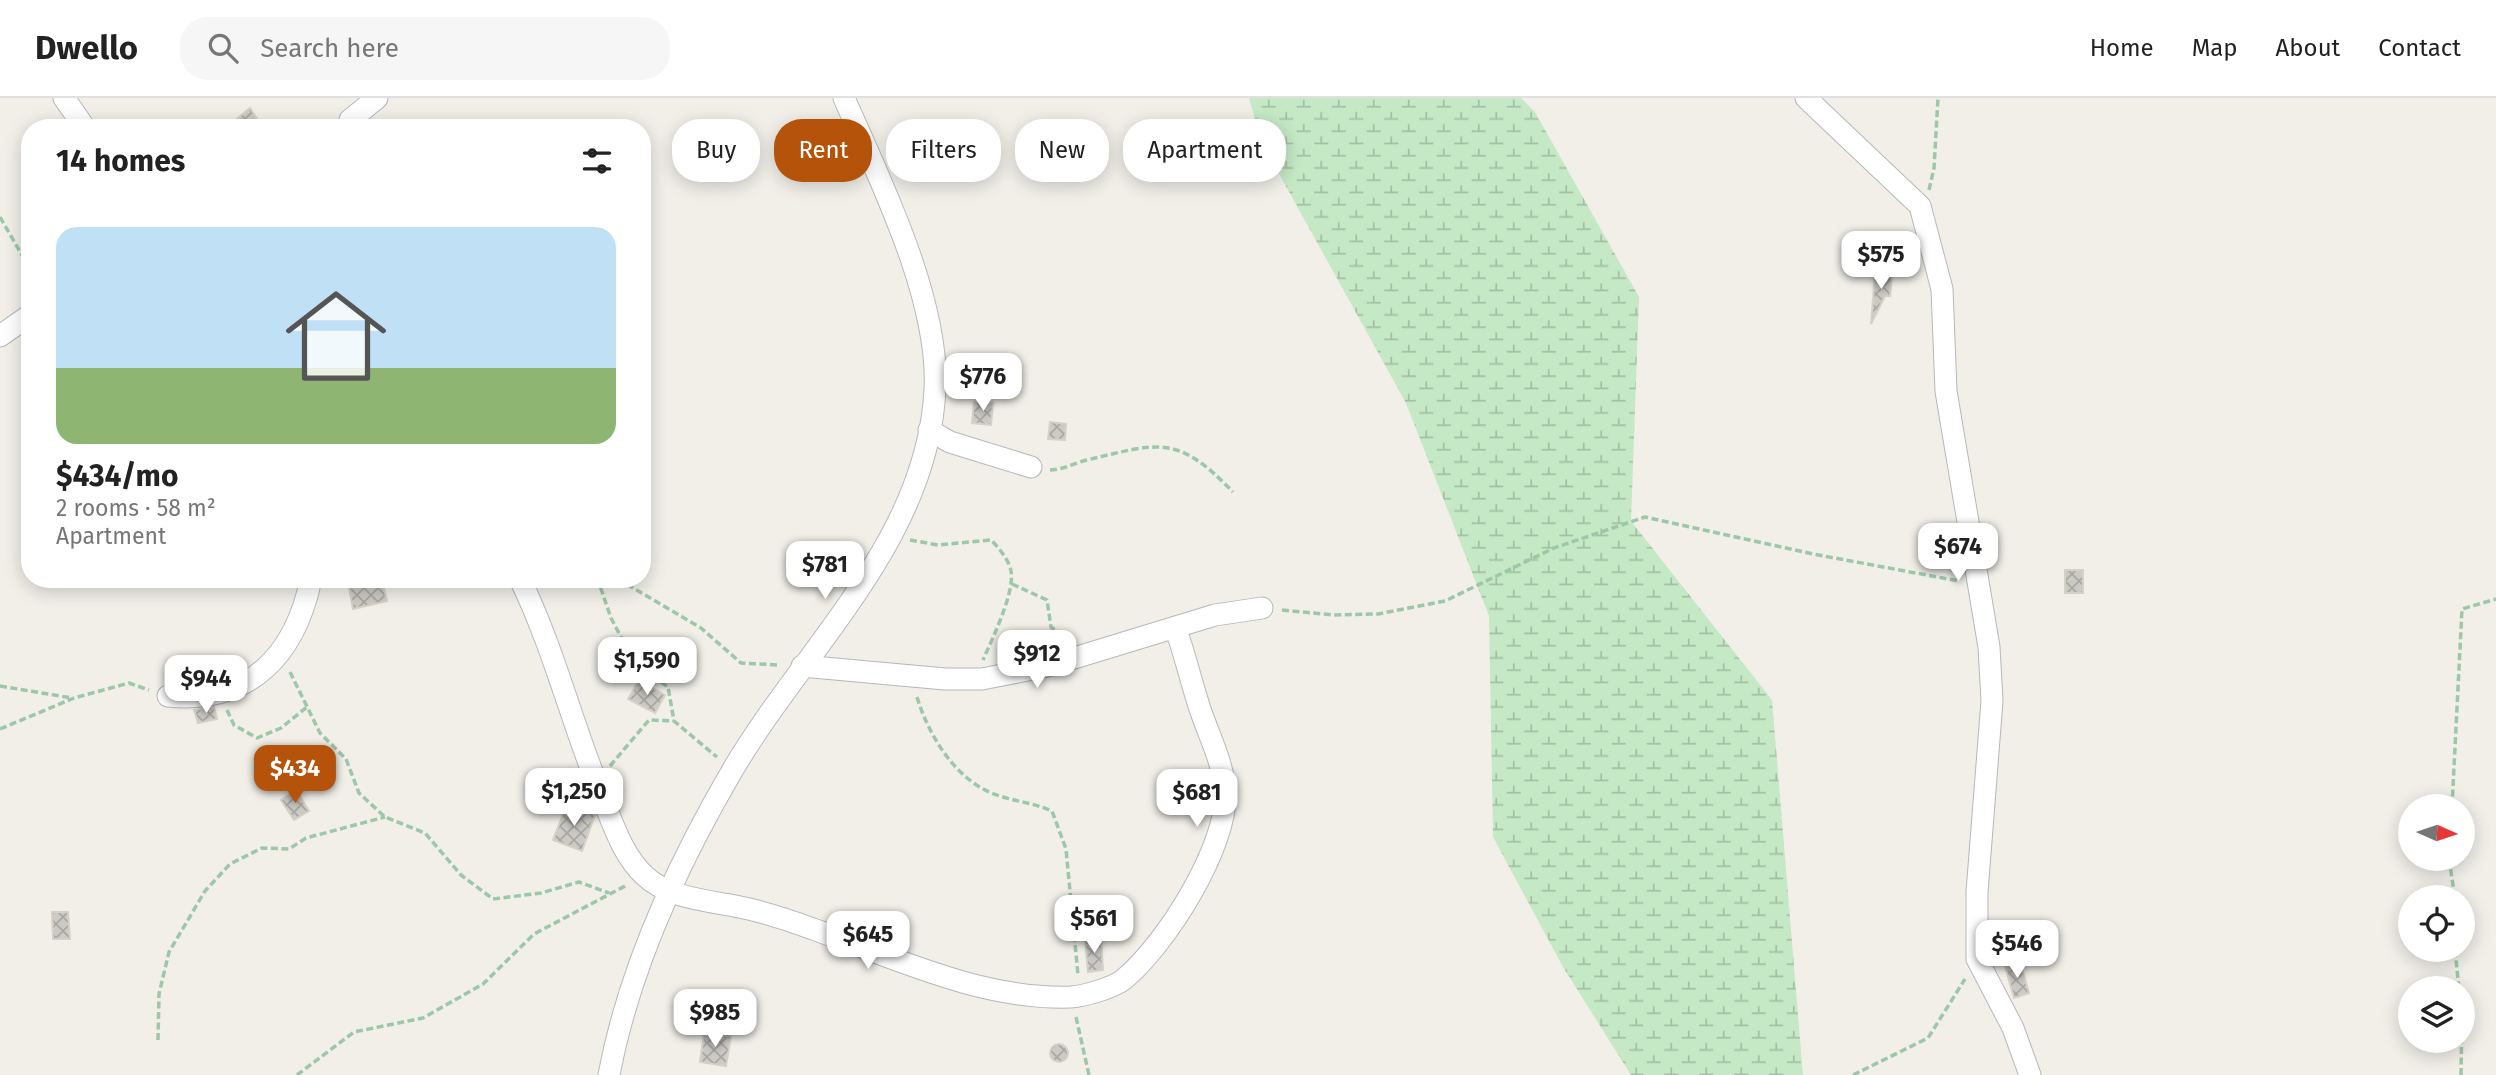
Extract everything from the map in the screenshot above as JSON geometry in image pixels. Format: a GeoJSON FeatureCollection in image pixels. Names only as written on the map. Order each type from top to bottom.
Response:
{"type":"FeatureCollection","features":[{"type":"Feature","properties":{"kind":"street"},"geometry":{"type":"LineString","coordinates":[[64,98],[79,119]]}},
{"type":"Feature","properties":{"kind":"street"},"geometry":{"type":"LineString","coordinates":[[352,119],[377,98]]}},
{"type":"Feature","properties":{"kind":"street"},"geometry":{"type":"LineString","coordinates":[[609,1075],[617,1035],[631,991],[669,890],[732,770],[802,666],[857,593],[891,535],[908,504],[929,430],[935,390],[932,341],[923,300],[894,216],[844,98]]}},
{"type":"Feature","properties":{"kind":"street"},"geometry":{"type":"LineString","coordinates":[[1806,98],[1920,206],[1942,289],[1946,391],[1979,586],[1992,701],[1977,892],[1977,959],[2013,1028],[2030,1075]]}},
{"type":"Feature","properties":{"kind":"street"},"geometry":{"type":"LineString","coordinates":[[0,336],[21,321]]}},
{"type":"Feature","properties":{"kind":"street"},"geometry":{"type":"LineString","coordinates":[[929,430],[950,442],[1031,467]]}},
{"type":"Feature","properties":{"kind":"street"},"geometry":{"type":"LineString","coordinates":[[168,696],[193,698],[220,695],[252,678],[276,660],[297,625],[308,588]]}},
{"type":"Feature","properties":{"kind":"street"},"geometry":{"type":"LineString","coordinates":[[524,588],[543,628],[596,784],[619,839],[645,877],[669,890],[781,918],[946,976],[1013,993],[1076,997],[1120,982],[1151,952],[1212,851],[1222,824],[1225,789],[1220,764],[1199,708],[1175,627]]}},
{"type":"Feature","properties":{"kind":"street"},"geometry":{"type":"LineString","coordinates":[[802,666],[945,679],[982,679],[1048,666],[1215,615],[1262,608]]}},
{"type":"Feature","properties":{"kind":"path"},"geometry":{"type":"LineString","coordinates":[[1920,206],[1927,195],[1934,168],[1938,98]]}},
{"type":"Feature","properties":{"kind":"path"},"geometry":{"type":"LineString","coordinates":[[0,217],[21,253]]}},
{"type":"Feature","properties":{"kind":"path"},"geometry":{"type":"LineString","coordinates":[[1031,467],[1054,471],[1104,456],[1173,447],[1201,460],[1233,492]]}},
{"type":"Feature","properties":{"kind":"path"},"geometry":{"type":"LineString","coordinates":[[1262,608],[1333,615],[1378,614],[1445,601],[1555,548],[1645,517],[1813,554],[1979,586]]}},
{"type":"Feature","properties":{"kind":"path"},"geometry":{"type":"LineString","coordinates":[[891,535],[937,545],[991,540],[1011,570],[1012,584],[982,661],[982,679]]}},
{"type":"Feature","properties":{"kind":"path"},"geometry":{"type":"LineString","coordinates":[[1012,584],[1047,600],[1051,627],[1088,652]]}},
{"type":"Feature","properties":{"kind":"path"},"geometry":{"type":"LineString","coordinates":[[601,588],[611,618],[636,665],[668,687],[674,721]]}},
{"type":"Feature","properties":{"kind":"path"},"geometry":{"type":"LineString","coordinates":[[633,588],[701,628],[741,663],[802,666]]}},
{"type":"Feature","properties":{"kind":"path"},"geometry":{"type":"LineString","coordinates":[[2453,794],[2462,609],[2496,599]]}},
{"type":"Feature","properties":{"kind":"path"},"geometry":{"type":"LineString","coordinates":[[276,660],[289,670],[320,733],[346,759],[359,793],[385,817],[425,833],[461,875],[493,899],[541,893],[579,882],[609,893]]}},
{"type":"Feature","properties":{"kind":"path"},"geometry":{"type":"LineString","coordinates":[[910,675],[923,717],[950,759],[972,784],[1000,796],[1031,802],[1052,811],[1059,825],[1066,849],[1076,928],[1077,1031],[1089,1075]]}},
{"type":"Feature","properties":{"kind":"path"},"geometry":{"type":"LineString","coordinates":[[0,729],[74,698],[129,683],[168,696]]}},
{"type":"Feature","properties":{"kind":"path"},"geometry":{"type":"LineString","coordinates":[[0,686],[74,698]]}},
{"type":"Feature","properties":{"kind":"path"},"geometry":{"type":"LineString","coordinates":[[220,695],[234,725],[257,738],[281,728],[307,707]]}},
{"type":"Feature","properties":{"kind":"path"},"geometry":{"type":"LineString","coordinates":[[596,784],[649,720],[674,721],[732,770]]}},
{"type":"Feature","properties":{"kind":"path"},"geometry":{"type":"LineString","coordinates":[[158,1040],[159,994],[169,953],[205,891],[230,863],[262,848],[289,849],[306,838],[385,817]]}},
{"type":"Feature","properties":{"kind":"path"},"geometry":{"type":"LineString","coordinates":[[297,1075],[354,1032],[423,1018],[483,984],[534,934],[609,893],[645,877]]}},
{"type":"Feature","properties":{"kind":"path"},"geometry":{"type":"LineString","coordinates":[[1853,1075],[1928,1038],[1977,959]]}},
{"type":"Feature","properties":{"kind":"path"},"geometry":{"type":"LineString","coordinates":[[2461,1053],[2461,1075]]}},
{"type":"Feature","properties":{"kind":"green space"},"geometry":{"type":"Polygon","coordinates":[[[1249,98],[1521,98],[1535,112],[1639,297],[1631,521],[1772,700],[1803,1075],[1631,1075],[1563,967],[1493,837],[1489,616],[1406,403],[1284,182],[1286,182],[1286,119],[1255,119],[1249,98]]]}},
{"type":"Feature","properties":{"kind":"building"},"geometry":{"type":"Polygon","coordinates":[[[250,108],[257,119],[237,119],[250,108]]]}},
{"type":"Feature","properties":{"kind":"building"},"geometry":{"type":"Polygon","coordinates":[[[1875,273],[1892,275],[1890,296],[1885,296],[1871,324],[1875,273]]]}},
{"type":"Feature","properties":{"kind":"building"},"geometry":{"type":"Polygon","coordinates":[[[974,402],[993,403],[991,425],[972,423],[974,402]]]}},
{"type":"Feature","properties":{"kind":"building"},"geometry":{"type":"Polygon","coordinates":[[[1050,422],[1066,424],[1065,440],[1048,439],[1050,422]]]}},
{"type":"Feature","properties":{"kind":"building"},"geometry":{"type":"Polygon","coordinates":[[[2065,570],[2083,570],[2083,593],[2065,593],[2065,570]]]}},
{"type":"Feature","properties":{"kind":"building"},"geometry":{"type":"Polygon","coordinates":[[[349,588],[384,588],[387,601],[353,609],[349,588]]]}},
{"type":"Feature","properties":{"kind":"building"},"geometry":{"type":"Polygon","coordinates":[[[639,680],[665,695],[655,713],[628,699],[639,680]]]}},
{"type":"Feature","properties":{"kind":"building"},"geometry":{"type":"Polygon","coordinates":[[[214,707],[217,719],[198,723],[194,710],[214,707]]]}},
{"type":"Feature","properties":{"kind":"building"},"geometry":{"type":"Polygon","coordinates":[[[296,790],[309,811],[294,820],[281,800],[296,790]]]}},
{"type":"Feature","properties":{"kind":"building"},"geometry":{"type":"Polygon","coordinates":[[[567,804],[595,815],[582,851],[553,840],[567,804]]]}},
{"type":"Feature","properties":{"kind":"building"},"geometry":{"type":"Polygon","coordinates":[[[52,912],[68,912],[70,939],[53,939],[52,912]]]}},
{"type":"Feature","properties":{"kind":"building"},"geometry":{"type":"Polygon","coordinates":[[[1101,938],[1103,970],[1088,972],[1085,939],[1101,938]]]}},
{"type":"Feature","properties":{"kind":"building"},"geometry":{"type":"Polygon","coordinates":[[[2020,962],[2029,993],[2014,998],[2005,966],[2020,962]]]}},
{"type":"Feature","properties":{"kind":"building"},"geometry":{"type":"Polygon","coordinates":[[[704,1032],[731,1036],[726,1066],[700,1062],[704,1032]]]}},
{"type":"Feature","properties":{"kind":"building"},"geometry":{"type":"Polygon","coordinates":[[[1055,1044],[1063,1044],[1068,1053],[1066,1060],[1055,1062],[1050,1057],[1050,1049],[1055,1044]]]}}]}
